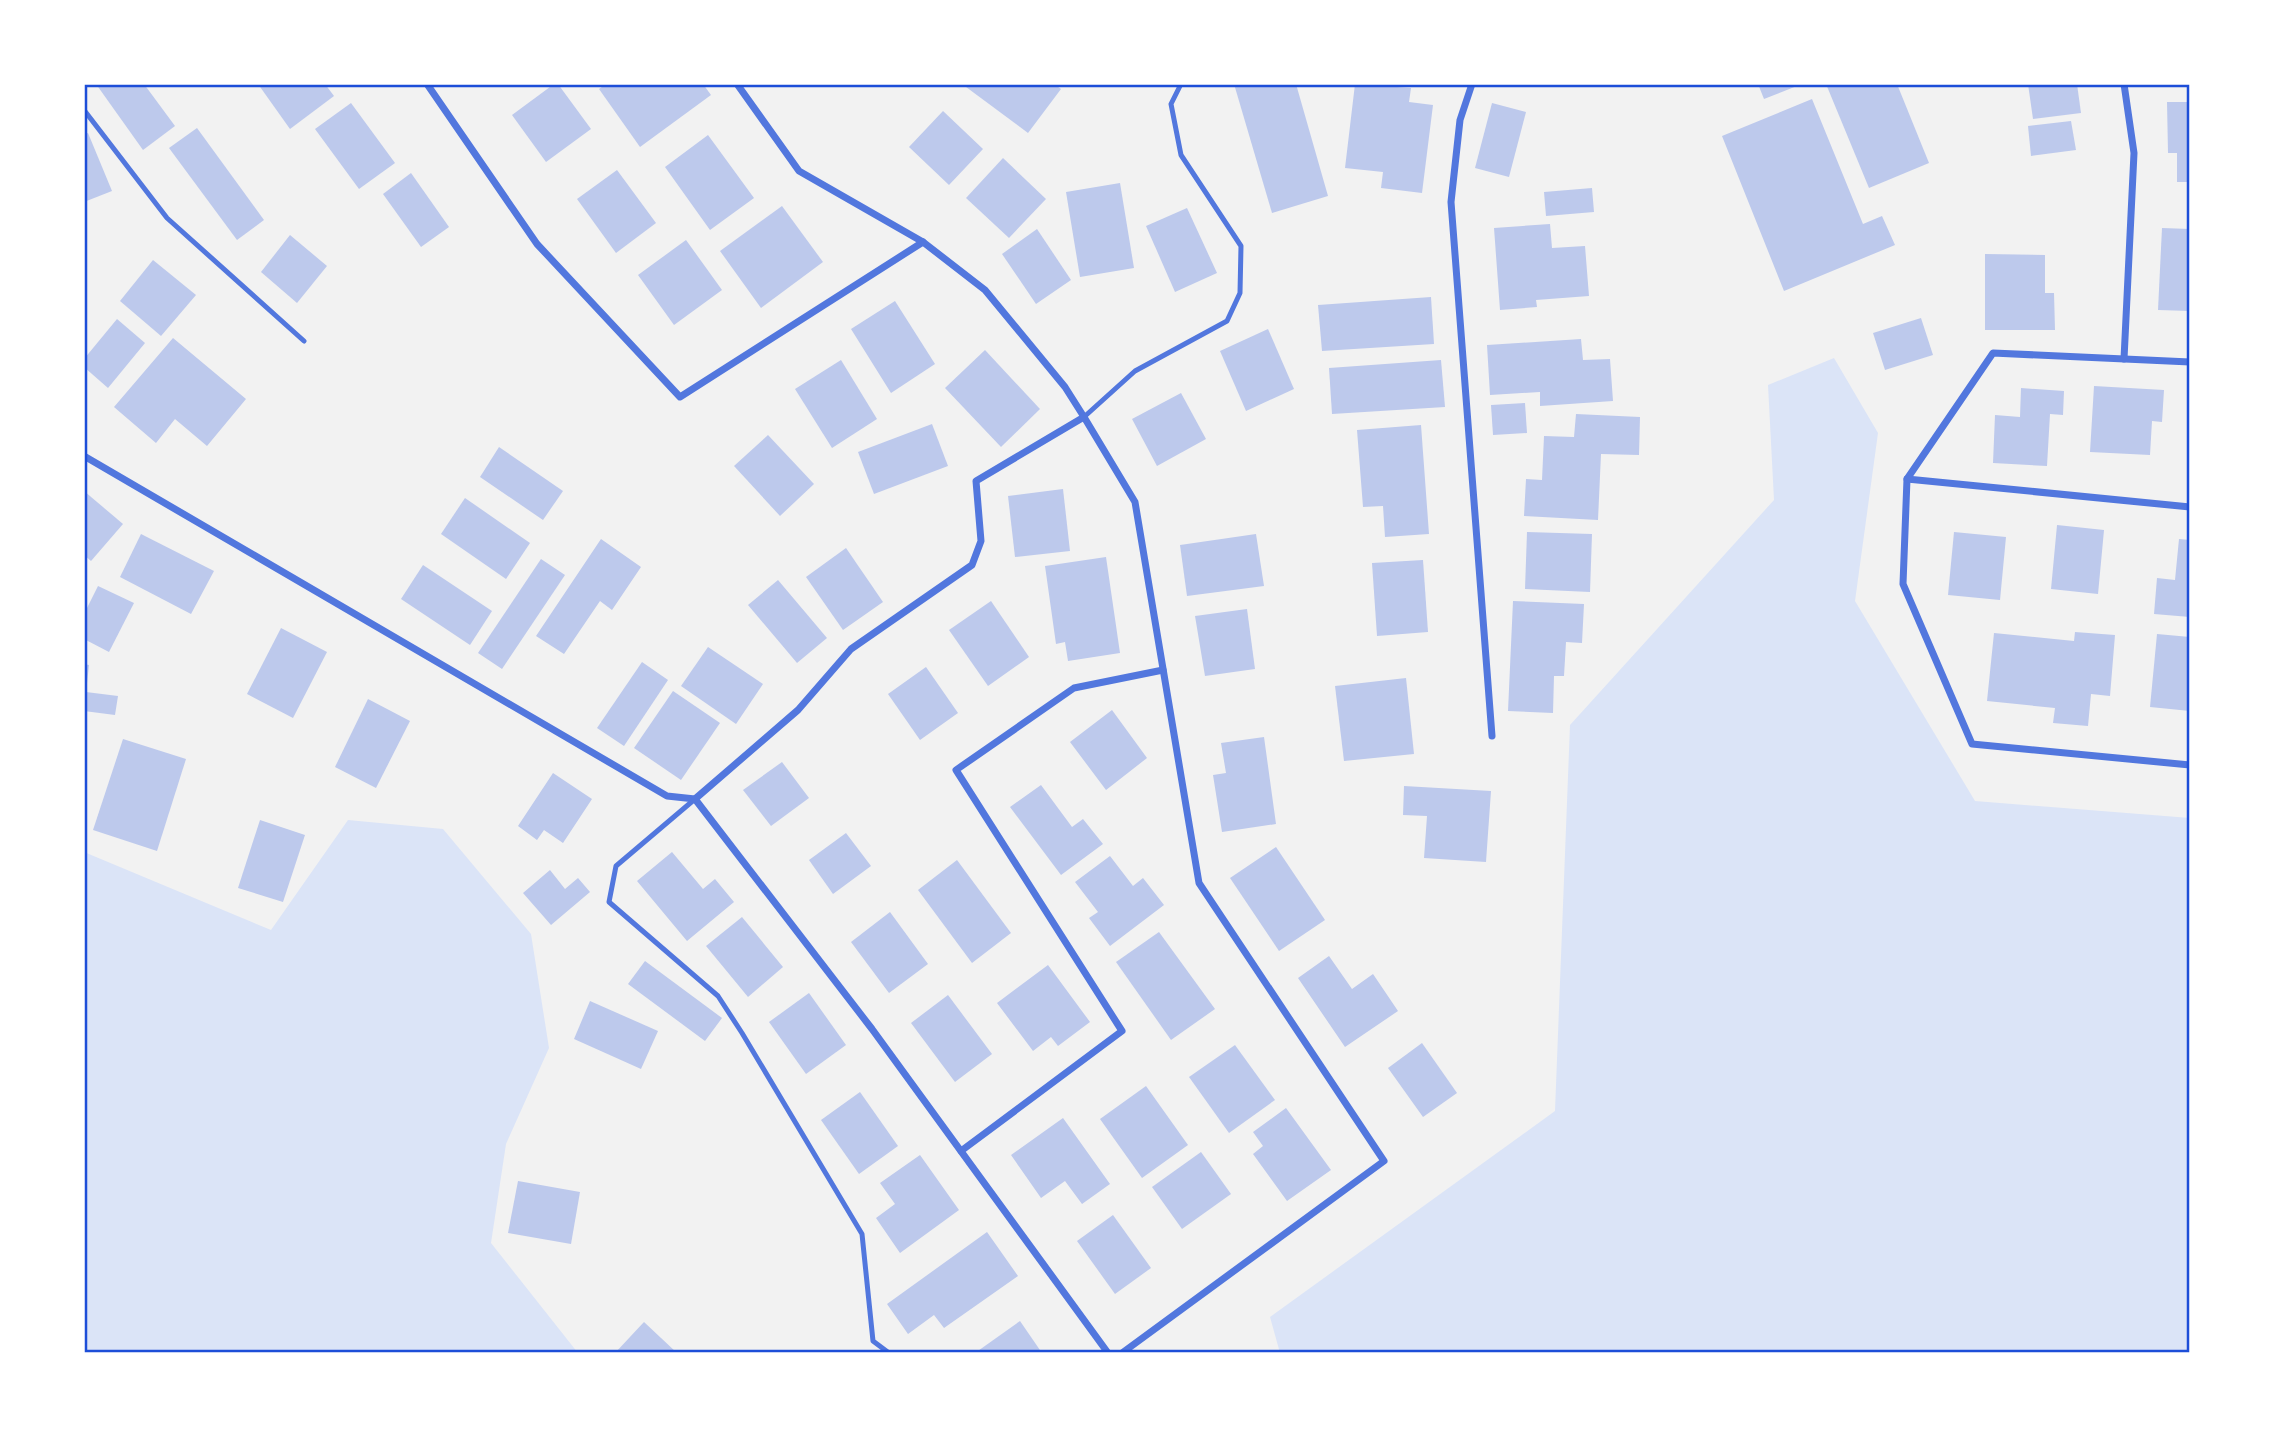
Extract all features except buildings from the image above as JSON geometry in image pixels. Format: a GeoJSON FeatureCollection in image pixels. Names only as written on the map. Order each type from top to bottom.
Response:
{"type":"FeatureCollection","features":[{"type":"Feature","properties":{"kind":"street"},"geometry":{"type":"LineString","coordinates":[[428,84],[537,244],[680,397],[923,242]]}},
{"type":"Feature","properties":{"kind":"street"},"geometry":{"type":"LineString","coordinates":[[737,84],[799,171],[923,242],[985,290],[1065,387],[1084,417],[1135,502],[1199,883],[1384,1161],[1122,1353]]}},
{"type":"Feature","properties":{"kind":"street"},"geometry":{"type":"LineString","coordinates":[[1472,84],[1460,120],[1451,202],[1492,736]]}},
{"type":"Feature","properties":{"kind":"street"},"geometry":{"type":"LineString","coordinates":[[2123,359],[2134,153],[2124,84]]}},
{"type":"Feature","properties":{"kind":"street"},"geometry":{"type":"LineString","coordinates":[[2190,362],[1993,353],[1907,479],[1903,584],[1972,744],[2190,765]]}},
{"type":"Feature","properties":{"kind":"street"},"geometry":{"type":"LineString","coordinates":[[695,799],[798,710],[851,649],[972,565],[981,541],[976,481],[1084,417]]}},
{"type":"Feature","properties":{"kind":"street"},"geometry":{"type":"LineString","coordinates":[[84,456],[667,796],[695,799],[873,1029],[1108,1353]]}},
{"type":"Feature","properties":{"kind":"street"},"geometry":{"type":"LineString","coordinates":[[1907,479],[2190,507]]}},
{"type":"Feature","properties":{"kind":"street"},"geometry":{"type":"LineString","coordinates":[[961,1151],[1122,1031],[956,770],[1074,688],[1163,670]]}},
{"type":"Feature","properties":{"kind":"lane"},"geometry":{"type":"LineString","coordinates":[[1084,417],[1135,371],[1227,321],[1240,293],[1241,246],[1181,155],[1171,104],[1181,84]]}},
{"type":"Feature","properties":{"kind":"lane"},"geometry":{"type":"LineString","coordinates":[[84,110],[167,218],[304,341]]}},
{"type":"Feature","properties":{"kind":"lane"},"geometry":{"type":"LineString","coordinates":[[695,799],[616,866],[609,902],[719,996],[742,1033],[862,1234],[873,1341],[889,1353]]}},
{"type":"Feature","properties":{"kind":"shaded area"},"geometry":{"type":"Polygon","coordinates":[[[1834,358],[1878,433],[1855,601],[1975,801],[2190,818],[2190,1353],[1280,1353],[1270,1317],[1555,1111],[1570,725],[1774,500],[1768,385],[1834,358]]]}},
{"type":"Feature","properties":{"kind":"shaded area"},"geometry":{"type":"Polygon","coordinates":[[[348,820],[443,829],[531,934],[549,1048],[506,1144],[491,1243],[578,1353],[84,1353],[84,852],[271,930],[348,820]]]}}]}
